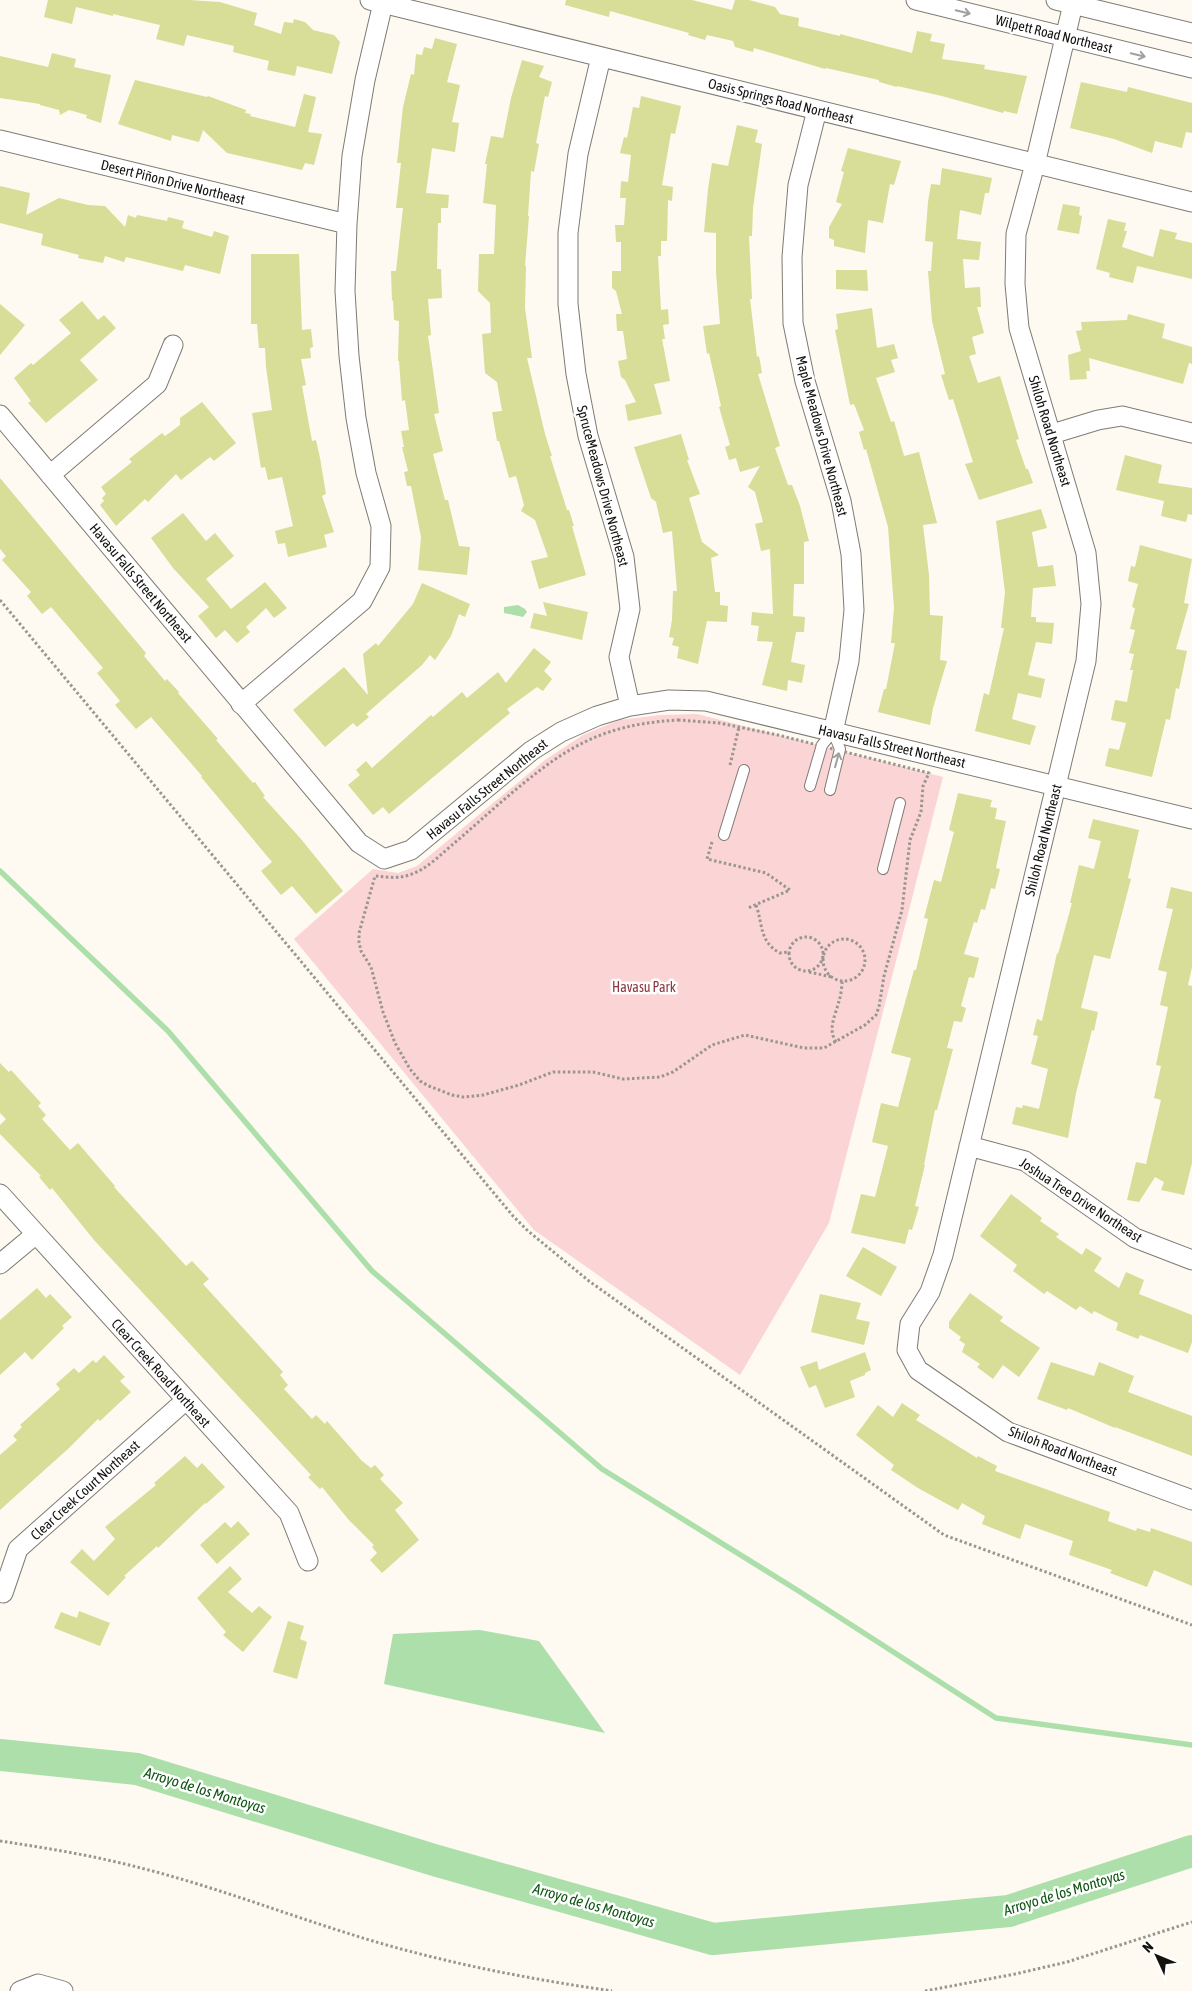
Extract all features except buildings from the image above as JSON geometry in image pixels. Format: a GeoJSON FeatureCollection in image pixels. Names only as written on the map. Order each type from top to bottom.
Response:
{"type":"FeatureCollection","features":[{"type":"Feature","properties":{"kind":"street","name":"Wilpett Road Northeast"},"geometry":{"type":"LineString","coordinates":[[916,0],[1192,68]]}},
{"type":"Feature","properties":{"kind":"street","name":"Oasis Springs Road Northeast"},"geometry":{"type":"LineString","coordinates":[[380,1],[1192,202]]}},
{"type":"Feature","properties":{"kind":"street"},"geometry":{"type":"LineString","coordinates":[[241,704],[362,601],[380,567],[381,526],[366,473],[356,418],[349,356],[345,291],[352,156],[380,1]]}},
{"type":"Feature","properties":{"kind":"street","name":"Shiloh Road Northeast"},"geometry":{"type":"LineString","coordinates":[[1067,1],[1065,36],[1035,164],[1016,234],[1015,284],[1019,328],[1086,553],[1091,604],[1086,661],[943,1255],[930,1292],[910,1324],[907,1350],[918,1370],[1008,1432],[1192,1500]]}},
{"type":"Feature","properties":{"kind":"street"},"geometry":{"type":"LineString","coordinates":[[1067,1],[1192,33]]}},
{"type":"Feature","properties":{"kind":"street","name":"SpruceMeadows Drive Northeast"},"geometry":{"type":"LineString","coordinates":[[601,57],[578,154],[568,233],[568,304],[576,374],[588,436],[624,557],[630,609],[619,657],[630,706]]}},
{"type":"Feature","properties":{"kind":"street","name":"Maple Meadows Drive Northeast"},"geometry":{"type":"LineString","coordinates":[[817,110],[798,186],[792,256],[793,323],[805,381],[841,501],[851,554],[854,610],[849,661],[827,739]]}},
{"type":"Feature","properties":{"kind":"street","name":"Desert Piñon Drive Northeast"},"geometry":{"type":"LineString","coordinates":[[0,140],[347,224]]}},
{"type":"Feature","properties":{"kind":"street"},"geometry":{"type":"LineString","coordinates":[[50,475],[157,384],[173,345]]}},
{"type":"Feature","properties":{"kind":"street","name":"Havasu Falls Street Northeast"},"geometry":{"type":"LineString","coordinates":[[0,415],[359,843],[384,859],[412,850],[531,751],[561,732],[597,716],[630,706],[668,700],[706,701],[827,739],[1056,785],[1192,819]]}},
{"type":"Feature","properties":{"kind":"street"},"geometry":{"type":"LineString","coordinates":[[1052,434],[1098,420],[1122,416],[1192,433]]}},
{"type":"Feature","properties":{"kind":"street","name":"Joshua Tree Drive Northeast"},"geometry":{"type":"LineString","coordinates":[[969,1146],[1025,1161],[1135,1238],[1192,1260]]}},
{"type":"Feature","properties":{"kind":"street","name":"Clear Creek Road Northeast"},"geometry":{"type":"LineString","coordinates":[[0,1194],[288,1513],[308,1561]]}},
{"type":"Feature","properties":{"kind":"street"},"geometry":{"type":"LineString","coordinates":[[0,1264],[36,1234]]}},
{"type":"Feature","properties":{"kind":"street","name":"Clear Creek Court Northeast"},"geometry":{"type":"LineString","coordinates":[[3,1593],[18,1549],[186,1400]]}},
{"type":"Feature","properties":{"kind":"street"},"geometry":{"type":"LineString","coordinates":[[20,1991],[38,1984],[63,1991]]}},
{"type":"Feature","properties":{"kind":"lane"},"geometry":{"type":"LineString","coordinates":[[810,786],[827,739],[840,752],[830,790]]}},
{"type":"Feature","properties":{"kind":"lane"},"geometry":{"type":"LineString","coordinates":[[724,835],[744,770]]}},
{"type":"Feature","properties":{"kind":"lane"},"geometry":{"type":"LineString","coordinates":[[883,869],[900,803]]}},
{"type":"Feature","properties":{"kind":"path"},"geometry":{"type":"LineString","coordinates":[[0,600],[513,1216],[528,1231],[589,1281],[944,1535],[1192,1625]]}},
{"type":"Feature","properties":{"kind":"path"},"geometry":{"type":"LineString","coordinates":[[692,720],[719,722],[778,735],[827,739],[840,752],[929,773],[924,786],[921,812],[909,846],[902,910],[884,976],[879,1007],[876,1015],[865,1025],[824,1048],[812,1049],[745,1035],[712,1045],[673,1072],[660,1077],[623,1079],[593,1072],[553,1072],[519,1085],[483,1095],[463,1097],[452,1095],[425,1084],[410,1068],[390,1030],[371,967],[361,951],[359,942],[359,933],[375,876],[400,877],[415,873],[438,857],[555,759],[593,738],[620,727],[655,722],[692,720]]}},
{"type":"Feature","properties":{"kind":"path"},"geometry":{"type":"LineString","coordinates":[[756,905],[760,918],[760,928],[776,951],[780,953],[788,952],[796,940],[802,937],[810,937],[820,944],[823,965],[826,972],[832,978]]}},
{"type":"Feature","properties":{"kind":"path"},"geometry":{"type":"LineString","coordinates":[[788,952],[793,966],[804,971],[842,980],[856,977],[861,972],[865,964],[865,956],[857,942],[840,939],[820,944]]}},
{"type":"Feature","properties":{"kind":"path"},"geometry":{"type":"LineString","coordinates":[[804,971],[816,968],[821,963],[826,948],[832,942]]}},
{"type":"Feature","properties":{"kind":"path"},"geometry":{"type":"LineString","coordinates":[[836,1042],[833,1038],[833,1024],[840,1000],[842,980]]}},
{"type":"Feature","properties":{"kind":"path"},"geometry":{"type":"LineString","coordinates":[[0,1841],[49,1848],[141,1868],[422,1955],[522,1978],[612,1991]]}},
{"type":"Feature","properties":{"kind":"path"},"geometry":{"type":"LineString","coordinates":[[924,1991],[1067,1962],[1192,1922]]}},
{"type":"Feature","properties":{"kind":"green space","name":"Havasu Park"},"geometry":{"type":"Polygon","coordinates":[[[697,714],[943,777],[829,1223],[740,1375],[534,1230],[294,939],[373,869],[398,873],[417,866],[545,760],[583,735],[619,720],[660,715],[697,714]]]}},
{"type":"Feature","properties":{"kind":"shaded area"},"geometry":{"type":"Polygon","coordinates":[[[518,605],[527,612],[523,617],[504,613],[504,607],[518,605]]]}},
{"type":"Feature","properties":{"kind":"shaded area"},"geometry":{"type":"Polygon","coordinates":[[[480,1630],[539,1641],[605,1733],[384,1684],[393,1634],[480,1630]]]}},
{"type":"Feature","properties":{"kind":"waterway"},"geometry":{"type":"LineString","coordinates":[[0,871],[168,1031],[372,1271],[602,1469],[797,1590],[996,1718],[1192,1745]]}},
{"type":"Feature","properties":{"kind":"waterway","name":"Arroyo de los Montoyas"},"geometry":{"type":"LineString","coordinates":[[0,1755],[137,1769],[434,1860],[713,1939],[1009,1911],[1192,1851]]}}]}
